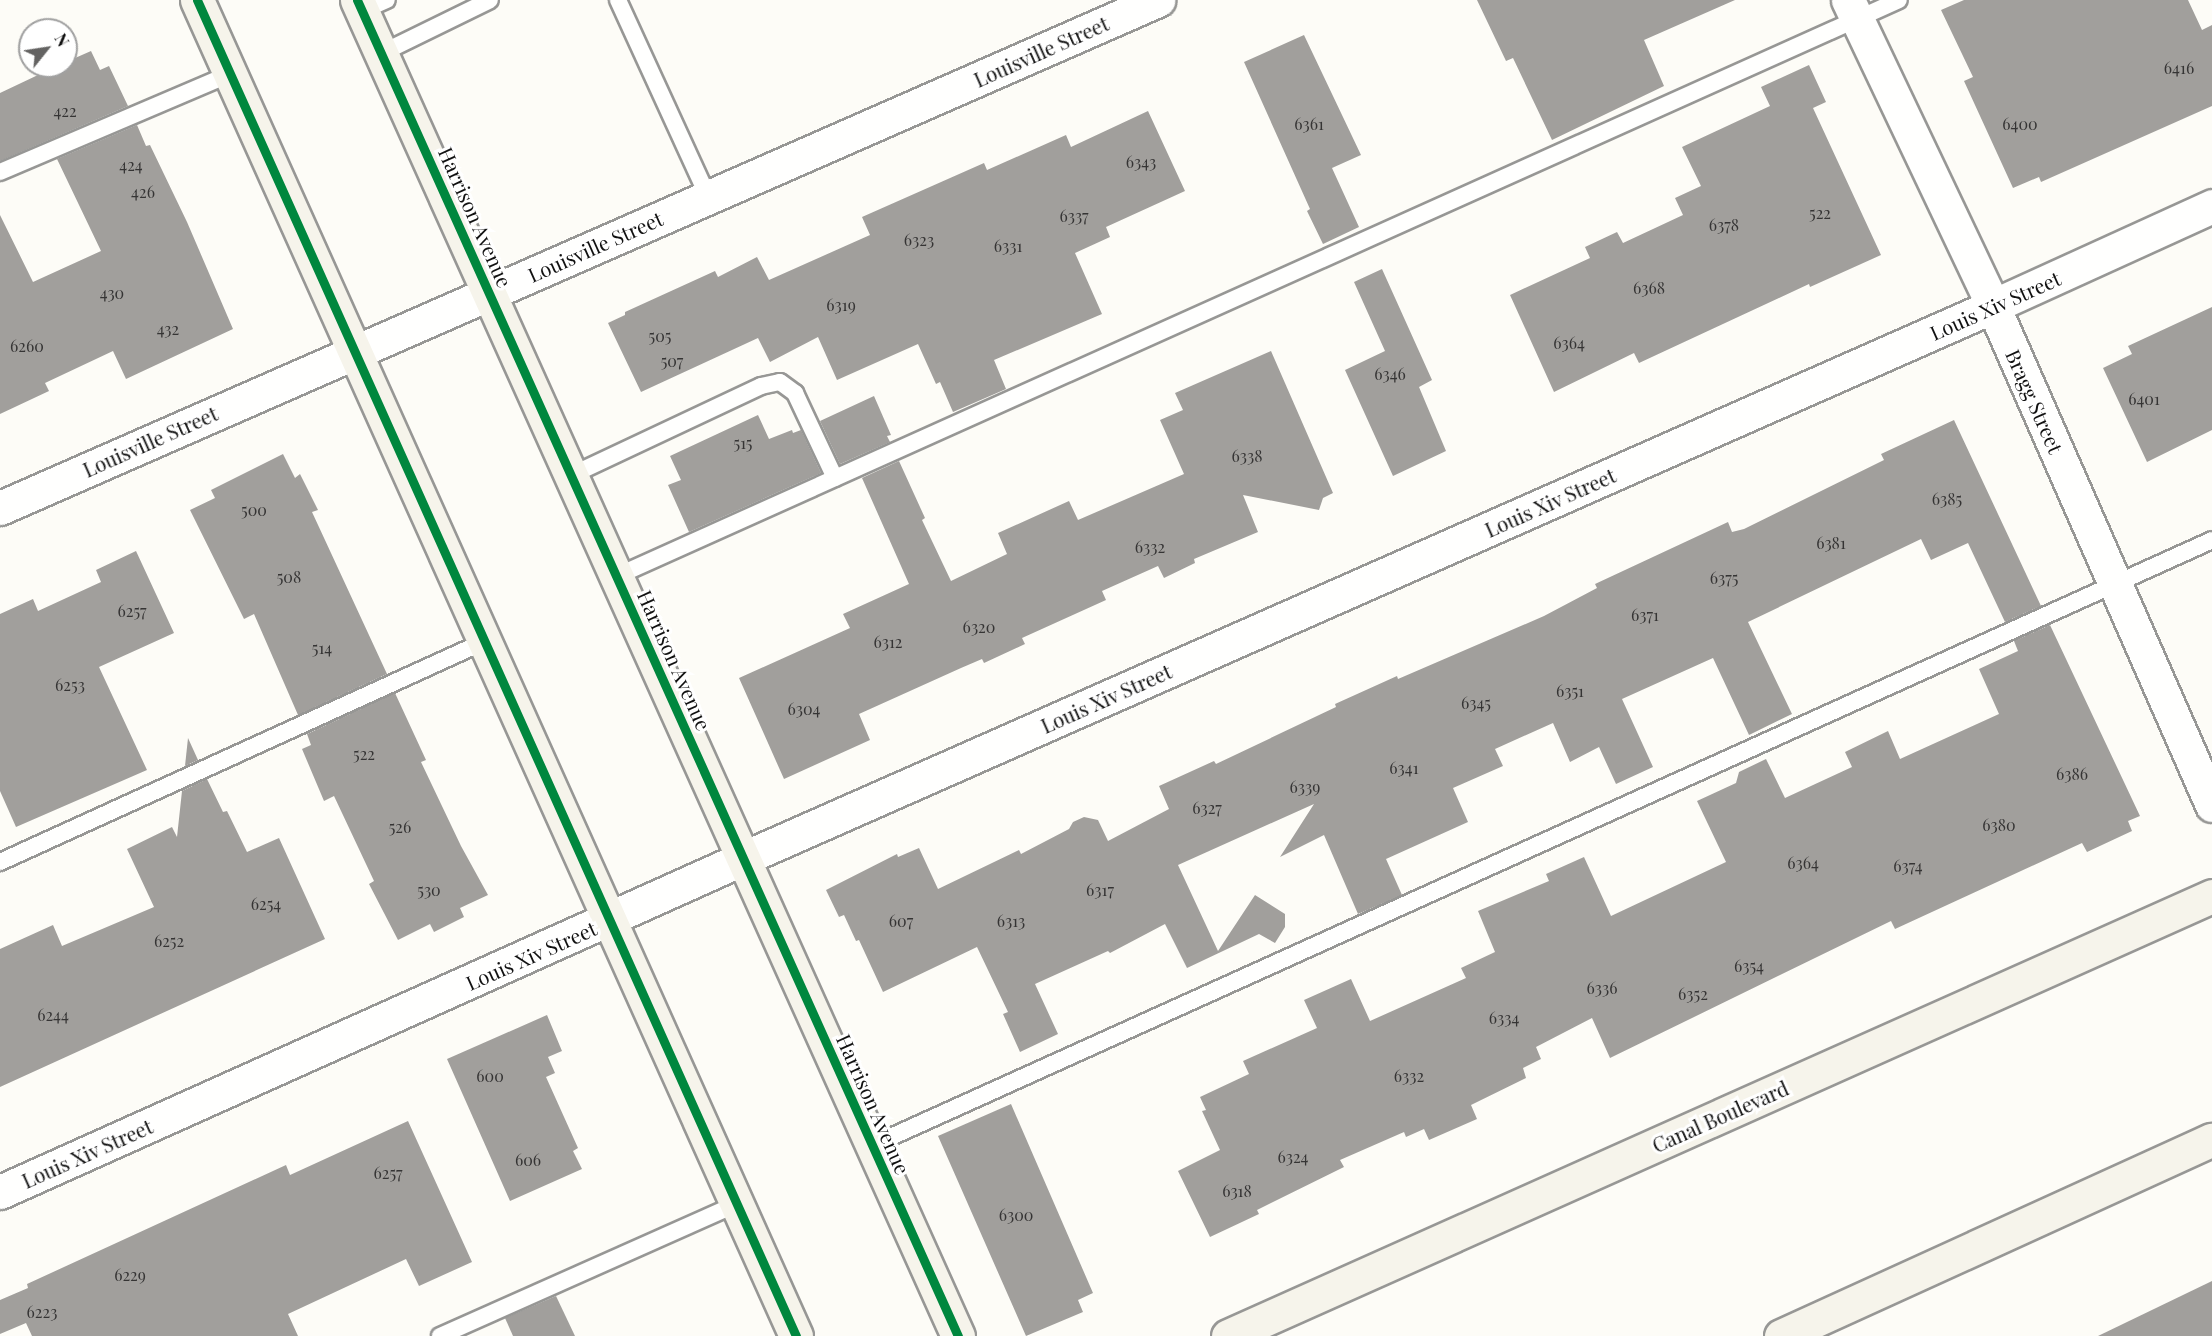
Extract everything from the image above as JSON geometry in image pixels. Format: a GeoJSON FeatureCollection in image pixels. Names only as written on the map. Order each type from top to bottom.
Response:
{"type":"FeatureCollection","features":[{"type":"Feature","properties":{"kind":"street"},"geometry":{"type":"LineString","coordinates":[[197,0],[796,1336]]}},
{"type":"Feature","properties":{"kind":"street","name":"Louisville Street"},"geometry":{"type":"LineString","coordinates":[[0,508],[1158,0]]}},
{"type":"Feature","properties":{"kind":"street","name":"Harrison Avenue"},"geometry":{"type":"LineString","coordinates":[[368,4],[382,52],[958,1336]]}},
{"type":"Feature","properties":{"kind":"street","name":"Bragg Street"},"geometry":{"type":"LineString","coordinates":[[1852,9],[1993,306],[2212,806]]}},
{"type":"Feature","properties":{"kind":"street","name":"Louis Xiv Street"},"geometry":{"type":"LineString","coordinates":[[0,1192],[744,858],[1993,306],[2212,206]]}},
{"type":"Feature","properties":{"kind":"street","name":"Canal Boulevard"},"geometry":{"type":"LineString","coordinates":[[1228,1336],[2212,896]]}},
{"type":"Feature","properties":{"kind":"street"},"geometry":{"type":"LineString","coordinates":[[1781,1336],[2212,1140]]}},
{"type":"Feature","properties":{"kind":"lane"},"geometry":{"type":"LineString","coordinates":[[382,52],[490,0]]}},
{"type":"Feature","properties":{"kind":"lane"},"geometry":{"type":"LineString","coordinates":[[618,0],[708,197]]}},
{"type":"Feature","properties":{"kind":"lane"},"geometry":{"type":"LineString","coordinates":[[617,576],[835,478],[1852,9],[1899,0]]}},
{"type":"Feature","properties":{"kind":"lane"},"geometry":{"type":"LineString","coordinates":[[0,171],[230,74]]}},
{"type":"Feature","properties":{"kind":"lane"},"geometry":{"type":"LineString","coordinates":[[572,475],[761,386],[780,382],[795,393],[835,478]]}},
{"type":"Feature","properties":{"kind":"lane"},"geometry":{"type":"LineString","coordinates":[[873,1145],[2212,540]]}},
{"type":"Feature","properties":{"kind":"lane"},"geometry":{"type":"LineString","coordinates":[[0,862],[483,642]]}},
{"type":"Feature","properties":{"kind":"lane"},"geometry":{"type":"LineString","coordinates":[[440,1336],[736,1204]]}},
{"type":"Feature","properties":{"kind":"building"},"geometry":{"type":"Polygon","coordinates":[[[1477,0],[1735,0],[1644,40],[1664,86],[1552,140],[1513,58],[1506,61],[1477,0]]]}},
{"type":"Feature","properties":{"kind":"building"},"geometry":{"type":"Polygon","coordinates":[[[1964,0],[2188,0],[2202,30],[2212,25],[2212,106],[2041,182],[2039,177],[2013,188],[1964,81],[1973,77],[1941,10],[1964,0]]]}},
{"type":"Feature","properties":{"kind":"building"},"geometry":{"type":"Polygon","coordinates":[[[1304,35],[1361,155],[1332,168],[1359,227],[1323,244],[1307,211],[1310,209],[1244,62],[1304,35]]]}},
{"type":"Feature","properties":{"kind":"building"},"geometry":{"type":"Polygon","coordinates":[[[91,51],[100,70],[109,66],[128,106],[0,161],[0,93],[32,78],[78,78],[78,57],[91,51]]]}},
{"type":"Feature","properties":{"kind":"building"},"geometry":{"type":"Polygon","coordinates":[[[1809,65],[1826,102],[1813,108],[1881,255],[1810,287],[1809,284],[1639,363],[1634,353],[1554,392],[1510,295],[1590,258],[1585,247],[1617,232],[1623,243],[1683,215],[1675,198],[1701,186],[1682,147],[1770,106],[1761,87],[1809,65]]]}},
{"type":"Feature","properties":{"kind":"building"},"geometry":{"type":"Polygon","coordinates":[[[1148,111],[1185,191],[1106,227],[1110,237],[1075,253],[1102,314],[994,360],[1006,389],[953,412],[940,382],[936,384],[918,344],[837,380],[818,337],[770,362],[758,338],[641,392],[608,323],[625,315],[625,312],[715,271],[718,277],[757,257],[769,280],[870,235],[862,217],[984,163],[987,170],[1066,135],[1071,147],[1148,111]]]}},
{"type":"Feature","properties":{"kind":"building"},"geometry":{"type":"Polygon","coordinates":[[[137,125],[146,146],[150,145],[187,222],[233,329],[126,379],[113,351],[45,383],[49,391],[0,414],[0,215],[33,282],[101,251],[57,159],[137,125]]]}},
{"type":"Feature","properties":{"kind":"building"},"geometry":{"type":"Polygon","coordinates":[[[1382,269],[1432,380],[1419,387],[1446,451],[1393,476],[1345,370],[1385,351],[1354,282],[1382,269]]]}},
{"type":"Feature","properties":{"kind":"building"},"geometry":{"type":"Polygon","coordinates":[[[2212,307],[2212,430],[2147,462],[2103,368],[2132,354],[2128,346],[2212,307]]]}},
{"type":"Feature","properties":{"kind":"building"},"geometry":{"type":"Polygon","coordinates":[[[1271,351],[1333,493],[1323,498],[1319,510],[1243,495],[1258,532],[1194,559],[1195,563],[1164,578],[1158,566],[1102,591],[1106,600],[1022,638],[1025,644],[984,663],[982,659],[859,714],[870,740],[784,779],[739,678],[850,628],[843,614],[909,584],[862,478],[899,461],[925,518],[922,520],[951,581],[1007,554],[998,533],[1069,501],[1078,520],[1184,474],[1160,420],[1183,410],[1175,393],[1271,351]]]}},
{"type":"Feature","properties":{"kind":"building"},"geometry":{"type":"Polygon","coordinates":[[[874,396],[891,435],[887,436],[890,442],[840,464],[820,421],[874,396]]]}},
{"type":"Feature","properties":{"kind":"building"},"geometry":{"type":"Polygon","coordinates":[[[758,415],[769,439],[792,430],[793,433],[801,430],[821,473],[689,532],[668,485],[681,480],[670,456],[758,415]]]}},
{"type":"Feature","properties":{"kind":"building"},"geometry":{"type":"Polygon","coordinates":[[[1954,420],[2041,606],[2005,622],[1968,543],[1931,560],[1921,539],[1748,622],[1792,714],[1749,735],[1713,658],[1622,699],[1653,767],[1616,784],[1599,747],[1570,762],[1553,723],[1495,749],[1503,766],[1453,788],[1468,822],[1386,859],[1402,895],[1358,914],[1324,835],[1280,857],[1314,804],[1178,865],[1218,951],[1255,895],[1285,914],[1285,927],[1275,943],[1259,934],[1187,968],[1165,924],[1110,953],[1108,951],[1035,984],[1058,1034],[1020,1052],[1003,1014],[1008,1012],[977,947],[883,992],[859,940],[856,941],[844,915],[839,917],[826,890],[897,854],[898,857],[919,848],[938,889],[1019,850],[1021,854],[1069,829],[1073,822],[1084,817],[1098,820],[1108,841],[1169,809],[1159,786],[1214,761],[1216,764],[1336,707],[1335,704],[1397,676],[1398,679],[1544,616],[1597,588],[1595,584],[1728,522],[1732,532],[1744,529],[1884,460],[1881,454],[1954,420]]]}},
{"type":"Feature","properties":{"kind":"building"},"geometry":{"type":"Polygon","coordinates":[[[283,454],[295,478],[300,474],[318,510],[312,512],[387,674],[298,715],[254,614],[244,619],[190,510],[215,498],[211,490],[283,454]]]}},
{"type":"Feature","properties":{"kind":"building"},"geometry":{"type":"Polygon","coordinates":[[[136,551],[174,633],[99,667],[147,770],[16,827],[0,791],[0,614],[33,599],[38,611],[101,582],[96,570],[136,551]]]}},
{"type":"Feature","properties":{"kind":"building"},"geometry":{"type":"Polygon","coordinates":[[[2050,625],[2140,816],[2128,821],[2132,831],[2087,852],[2082,843],[1895,929],[1891,921],[1610,1058],[1592,1018],[1536,1047],[1541,1059],[1523,1068],[1526,1078],[1471,1105],[1477,1119],[1429,1140],[1424,1129],[1406,1137],[1404,1132],[1340,1160],[1344,1167],[1257,1210],[1259,1214],[1210,1237],[1178,1171],[1220,1150],[1202,1111],[1206,1110],[1200,1097],[1249,1074],[1243,1061],[1317,1028],[1304,1000],[1351,979],[1370,1021],[1466,978],[1461,968],[1495,952],[1478,911],[1549,881],[1546,874],[1584,857],[1611,916],[1726,862],[1697,801],[1736,783],[1739,772],[1766,759],[1785,798],[1852,767],[1845,752],[1888,731],[1900,759],[1999,714],[1979,669],[2018,651],[2014,641],[2050,625]]]}},
{"type":"Feature","properties":{"kind":"building"},"geometry":{"type":"Polygon","coordinates":[[[395,693],[426,760],[421,762],[461,846],[488,895],[460,908],[464,917],[434,932],[430,924],[398,940],[369,884],[374,881],[334,796],[324,801],[302,749],[311,745],[307,734],[395,693]]]}},
{"type":"Feature","properties":{"kind":"building"},"geometry":{"type":"Polygon","coordinates":[[[188,738],[198,760],[185,766],[188,738]]]}},
{"type":"Feature","properties":{"kind":"building"},"geometry":{"type":"Polygon","coordinates":[[[207,779],[223,812],[227,811],[247,852],[279,838],[325,939],[0,1087],[0,949],[53,925],[62,946],[154,907],[127,849],[172,827],[177,837],[182,791],[207,779]]]}},
{"type":"Feature","properties":{"kind":"building"},"geometry":{"type":"Polygon","coordinates":[[[547,1015],[562,1051],[548,1057],[555,1073],[546,1077],[578,1148],[573,1151],[582,1169],[510,1201],[447,1059],[547,1015]]]}},
{"type":"Feature","properties":{"kind":"building"},"geometry":{"type":"Polygon","coordinates":[[[1011,1104],[1093,1293],[1078,1300],[1083,1312],[1026,1336],[938,1136],[1011,1104]]]}},
{"type":"Feature","properties":{"kind":"building"},"geometry":{"type":"Polygon","coordinates":[[[408,1121],[472,1262],[419,1286],[406,1259],[288,1314],[298,1336],[32,1336],[26,1323],[0,1334],[0,1300],[28,1288],[27,1284],[286,1165],[290,1175],[408,1121]]]}},
{"type":"Feature","properties":{"kind":"building"},"geometry":{"type":"Polygon","coordinates":[[[2212,1281],[2212,1336],[2098,1336],[2212,1281]]]}},
{"type":"Feature","properties":{"kind":"building"},"geometry":{"type":"Polygon","coordinates":[[[556,1296],[575,1336],[513,1336],[505,1318],[556,1296]]]}},
{"type":"Feature","properties":{"kind":"cycle path"},"geometry":{"type":"LineString","coordinates":[[197,0],[796,1336]]}},
{"type":"Feature","properties":{"kind":"cycle path"},"geometry":{"type":"LineString","coordinates":[[357,0],[958,1336]]}}]}
